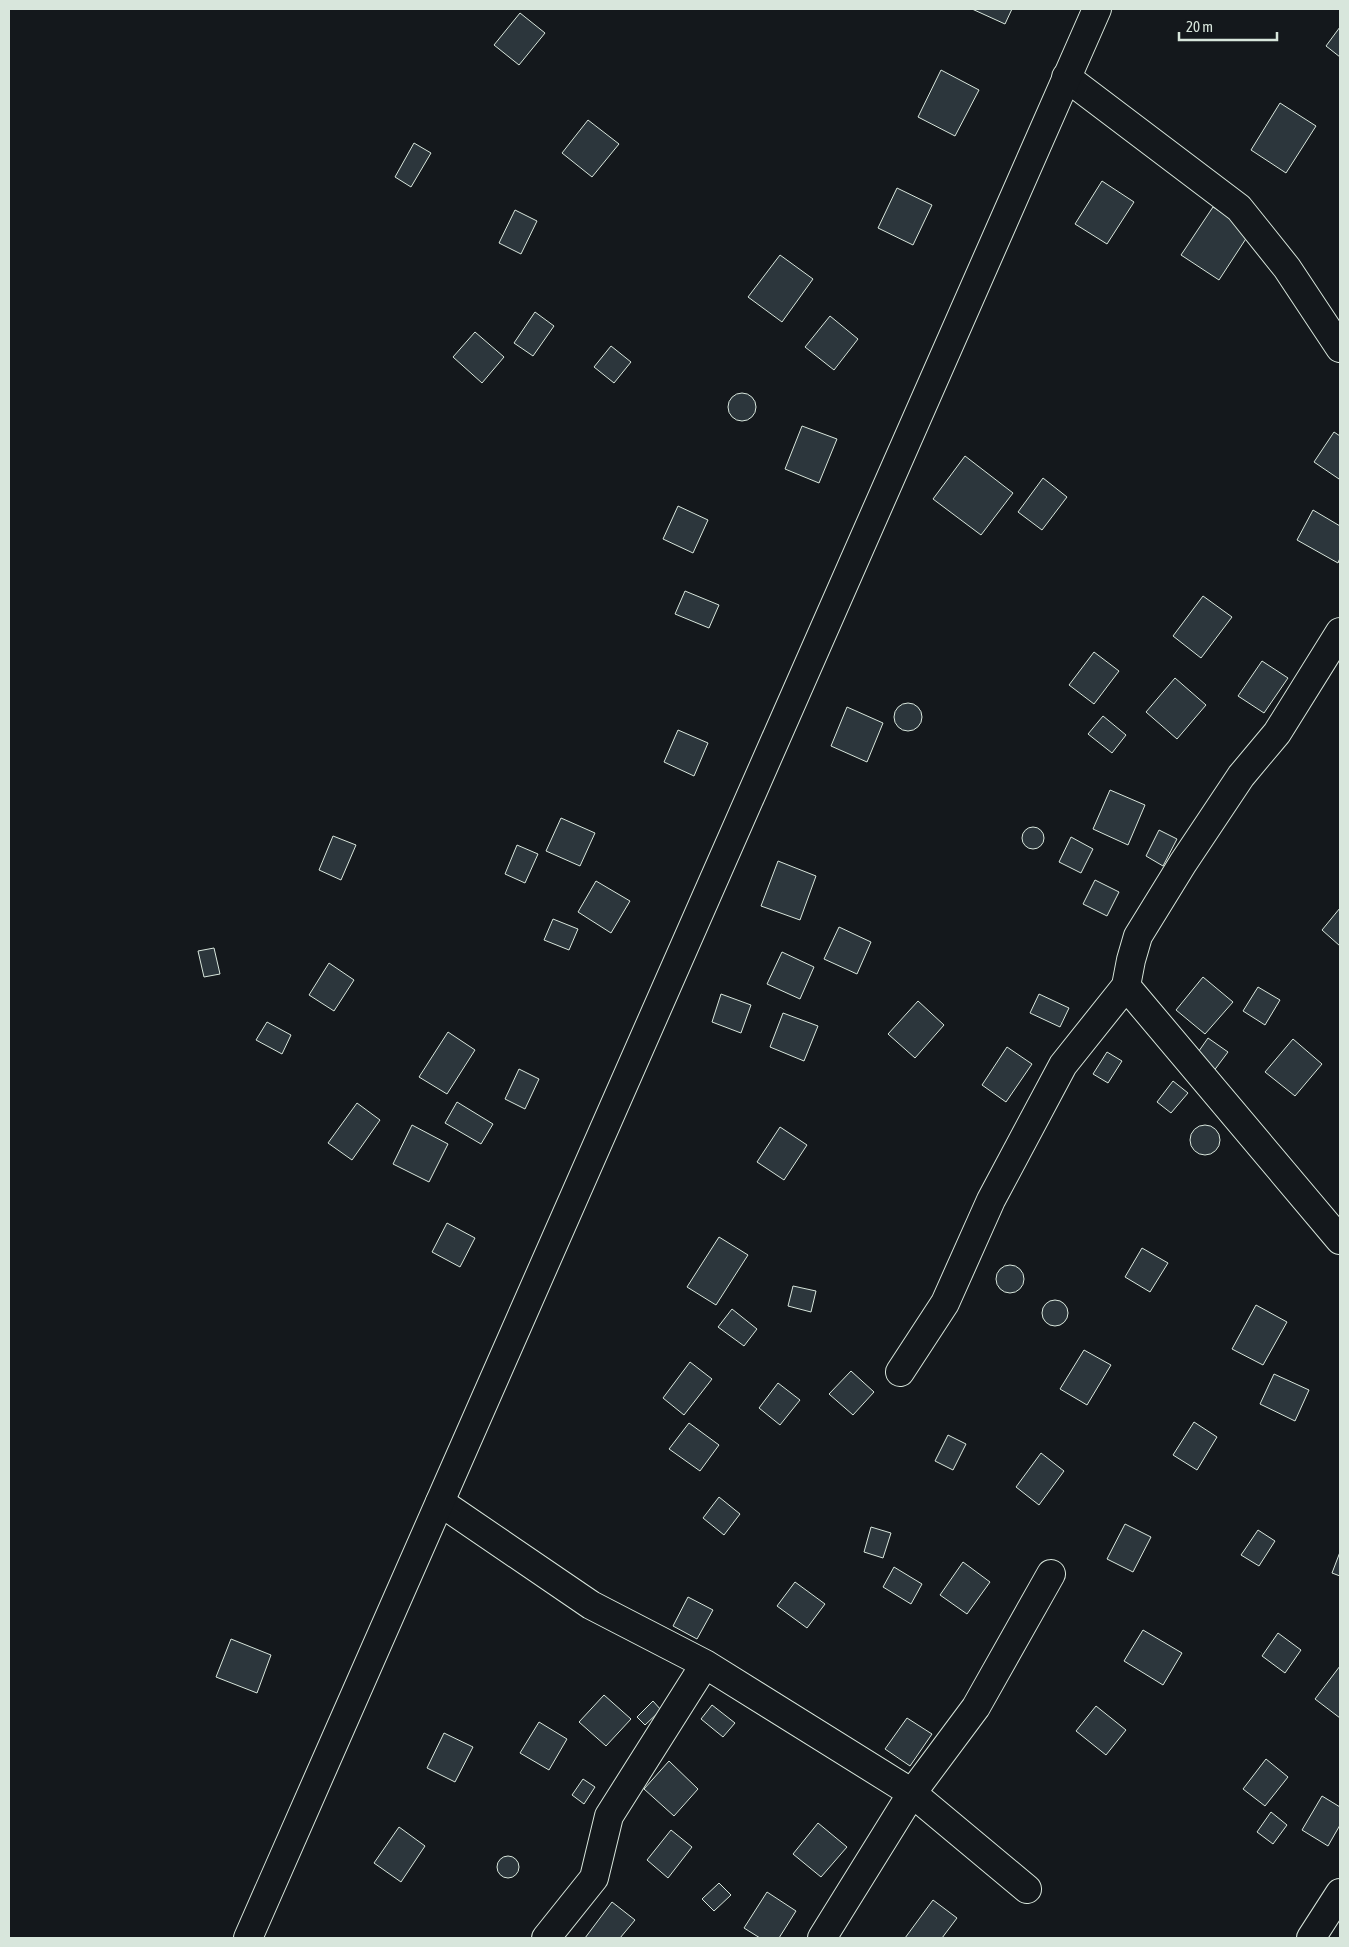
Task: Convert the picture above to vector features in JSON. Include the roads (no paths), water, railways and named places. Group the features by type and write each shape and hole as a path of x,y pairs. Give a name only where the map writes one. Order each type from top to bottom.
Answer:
{"street":[{"path":"248,1938 1097,9"},
{"path":"1066,77 1239,208 1287,268 1340,348"},
{"path":"900,1372 945,1304 991,1200 1063,1065 1126,986 1138,936 1183,863 1241,776 1277,732 1340,632"},
{"path":"1126,986 1340,1240"},
{"path":"440,1502 591,1605 705,1664 912,1793 1027,1888"},
{"path":"822,1938 912,1793 976,1707 1051,1574"},
{"path":"546,1938 594,1878 609,1816 705,1664"},
{"path":"1311,1938 1340,1893"}]}
